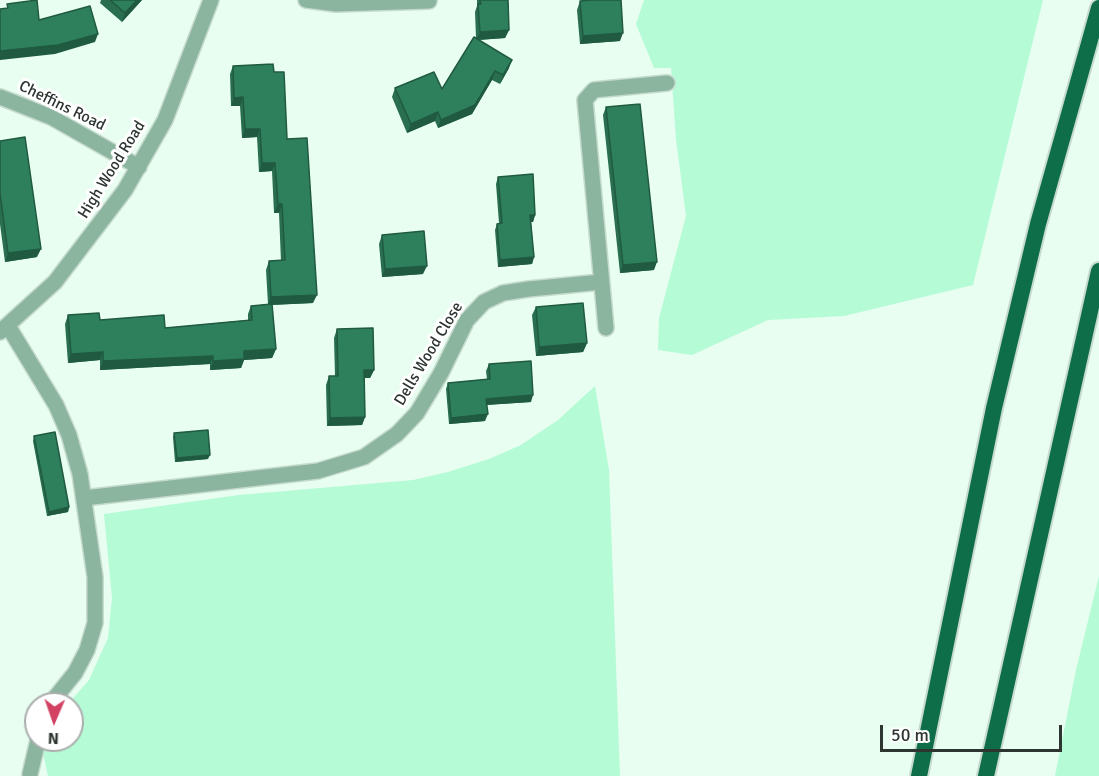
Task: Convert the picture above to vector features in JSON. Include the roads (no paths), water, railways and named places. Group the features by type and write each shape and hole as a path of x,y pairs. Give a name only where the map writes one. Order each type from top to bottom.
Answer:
{"highway":[{"path":"919,776 997,396 1038,224 1099,8"},
{"path":"986,776 1099,271"}],"street":[{"name":"High Wood Road","path":"4,329 55,282 105,219 139,167 165,120 211,0"},
{"path":"306,0 351,4 429,1"},
{"path":"606,328 585,100 594,90 667,83"},
{"name":"Cheffins Road","path":"0,97 51,117 139,167"},
{"name":"Dells Wood Close","path":"84,498 312,472 356,460 397,434 417,413 441,373 467,320 484,302 503,293 601,282"},
{"path":"4,329 29,358 64,421 75,455 84,498 95,577 95,623 82,661 59,692"},
{"path":"30,774 35,752"}]}
